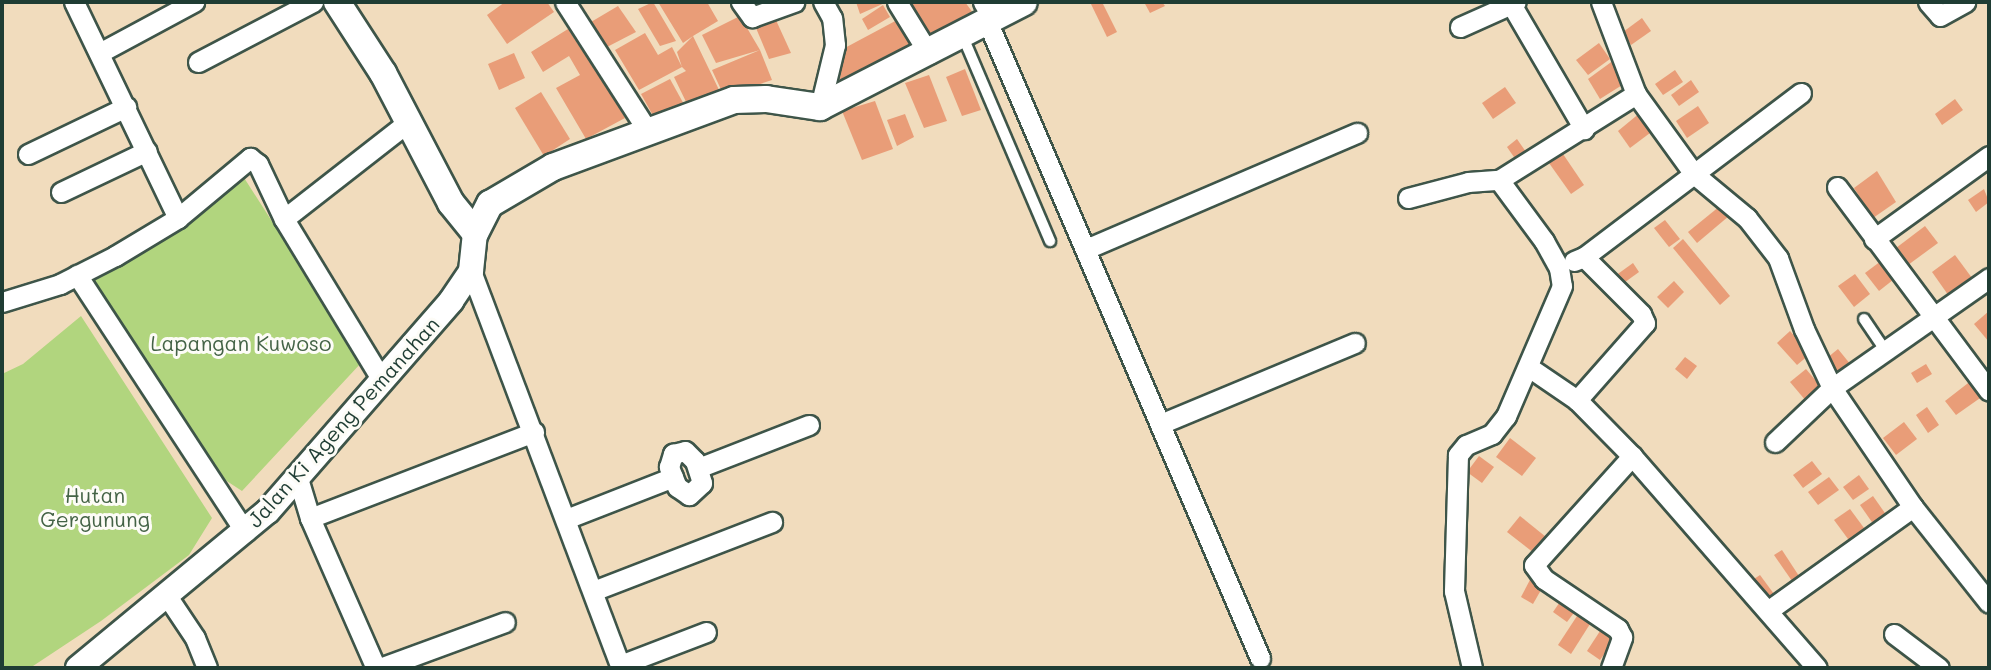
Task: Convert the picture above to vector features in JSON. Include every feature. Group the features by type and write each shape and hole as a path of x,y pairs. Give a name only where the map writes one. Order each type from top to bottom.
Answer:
{"main road":[{"path":"342,3 451,203 475,233 490,204 527,178 734,100 766,99 820,107 963,37 988,15 1024,2"}],"street":[{"path":"74,2 101,52 178,218"},
{"path":"101,52 194,2"},
{"path":"198,62 313,2"},
{"path":"565,2 649,133"},
{"path":"741,2 752,17 782,4"},
{"path":"820,107 835,45 823,2"},
{"path":"897,2 929,54"},
{"path":"1601,2 1636,94 1695,174 1747,218 1779,258 1804,329 1832,388 1913,507 1989,603"},
{"path":"1928,2 1944,16 1965,2"},
{"path":"1460,27 1513,3 1584,129"},
{"path":"988,15 1260,657"},
{"path":"1559,268 1584,257 1801,93"},
{"path":"1408,198 1476,180 1499,180 1636,94"},
{"path":"28,154 126,107"},
{"path":"284,219 408,122"},
{"path":"1086,249 1357,133"},
{"path":"61,192 147,151"},
{"path":"1874,239 1989,156"},
{"path":"2,302 77,275 178,218 250,158 258,164 284,219 382,380"},
{"path":"1472,668 1454,591 1458,568 1456,465 1466,445 1497,429 1530,368 1562,286 1559,268 1528,214 1499,180"},
{"path":"1837,187 1989,391"},
{"path":"475,233 471,271 534,432 620,667 706,632"},
{"path":"1577,400 1645,323 1641,314 1584,257"},
{"name":"Jalan Ki Ageng Pemanahan","path":"79,668 245,532 382,380 471,271"},
{"path":"77,275 245,532"},
{"path":"1775,442 1832,388 1989,278"},
{"path":"1160,424 1355,343"},
{"path":"1530,368 1577,400 1632,456 1817,668"},
{"path":"566,519 673,477 669,460 680,451 691,456 698,468 809,425"},
{"path":"310,518 534,432"},
{"path":"1611,668 1622,637 1618,629 1544,579 1534,565 1632,456"},
{"path":"297,475 310,518 378,668 505,622"},
{"path":"1769,610 1913,507"},
{"path":"593,591 772,522"},
{"path":"167,596 195,638 207,668"},
{"path":"1894,634 1939,668"}],"lane":[{"path":"963,37 1050,241"},
{"path":"1864,319 1885,350"}],"green space":[{"name":"Lapangan Kuwoso","path":"241,173 362,362 242,491 216,474 93,281 176,227"},
{"name":"Hutan Gergunung","path":"81,316 212,518 189,555 101,621 30,668 2,668 2,374 23,364"}],"building":[{"path":"505,2 547,2 554,12 507,44 487,15"},
{"path":"653,2 676,41 660,46 638,9"},
{"path":"658,2 707,2 718,21 683,43"},
{"path":"856,2 887,2 860,14"},
{"path":"908,2 965,2 979,21 935,47"},
{"path":"1090,2 1102,2 1117,32 1107,37"},
{"path":"1144,2 1162,2 1165,6 1150,13"},
{"path":"883,5 890,17 868,30 862,19"},
{"path":"618,6 636,32 607,47 591,22"},
{"path":"740,16 760,50 716,63 702,35"},
{"path":"775,18 791,53 769,59 756,28"},
{"path":"1642,18 1651,31 1631,45 1623,32"},
{"path":"899,19 912,43 840,82 841,50"},
{"path":"568,29 581,49 585,47 625,118 586,139 556,88 580,75 569,56 543,72 531,52"},
{"path":"645,33 658,55 672,47 682,67 639,90 615,50"},
{"path":"693,36 721,94 689,108 674,77 686,71 677,52"},
{"path":"1599,43 1610,59 1588,75 1576,60"},
{"path":"760,50 772,80 724,96 712,70"},
{"path":"514,53 525,78 499,90 488,64"},
{"path":"1614,60 1627,82 1600,99 1588,79"},
{"path":"965,69 981,110 962,116 946,77"},
{"path":"1675,70 1683,82 1663,95 1655,84"},
{"path":"929,75 947,121 924,128 905,83"},
{"path":"670,79 686,108 656,121 641,94"},
{"path":"1691,80 1699,92 1679,106 1671,95"},
{"path":"1505,87 1516,103 1493,119 1482,103"},
{"path":"541,92 570,139 544,156 515,108"},
{"path":"1955,99 1963,110 1942,125 1935,114"},
{"path":"875,101 893,149 862,160 842,111"},
{"path":"1698,106 1709,123 1687,138 1676,121"},
{"path":"1641,112 1654,130 1630,148 1618,131"},
{"path":"905,114 914,137 897,146 887,120"},
{"path":"1517,139 1526,152 1516,160 1507,147"},
{"path":"1563,154 1584,185 1571,194 1549,163"},
{"path":"1877,171 1896,202 1873,218 1854,188"},
{"path":"1984,189 1989,202 1976,212 1968,200"},
{"path":"1720,206 1729,216 1697,243 1688,232"},
{"path":"1665,220 1680,239 1669,247 1654,228"},
{"path":"1925,226 1938,243 1908,265 1896,248"},
{"path":"1683,239 1730,296 1720,305 1673,248"},
{"path":"1955,255 1975,282 1951,299 1932,272"},
{"path":"1885,258 1898,276 1879,291 1865,273"},
{"path":"1633,263 1639,272 1621,285 1615,276"},
{"path":"1855,274 1870,294 1854,307 1838,286"},
{"path":"1674,281 1684,292 1668,308 1657,297"},
{"path":"1989,311 1989,342 1974,324"},
{"path":"1790,331 1810,354 1797,365 1777,343"},
{"path":"1838,349 1851,365 1835,378 1822,362"},
{"path":"1685,357 1697,366 1687,379 1675,369"},
{"path":"1926,364 1932,374 1917,383 1911,373"},
{"path":"1806,369 1822,388 1806,401 1790,382"},
{"path":"1972,380 1983,396 1956,415 1945,401"},
{"path":"1927,407 1939,425 1928,433 1916,415"},
{"path":"1904,422 1917,439 1896,455 1883,438"},
{"path":"1510,438 1536,458 1522,476 1496,457"},
{"path":"1479,456 1494,467 1482,483 1467,472"},
{"path":"1812,461 1822,474 1803,488 1793,475"},
{"path":"1859,475 1869,489 1853,500 1843,487"},
{"path":"1829,477 1839,490 1818,505 1808,492"},
{"path":"1873,496 1887,516 1874,525 1860,505"},
{"path":"1850,509 1867,532 1851,543 1834,520"},
{"path":"1520,516 1546,537 1534,553 1507,532"},
{"path":"1782,550 1799,576 1792,581 1774,555"},
{"path":"1760,575 1774,594 1765,600 1751,581"},
{"path":"1532,576 1545,583 1533,604 1521,597"},
{"path":"1564,596 1579,606 1567,622 1553,612"},
{"path":"1577,616 1590,624 1571,654 1558,645"},
{"path":"1602,628 1616,637 1600,660 1587,651"}]}
